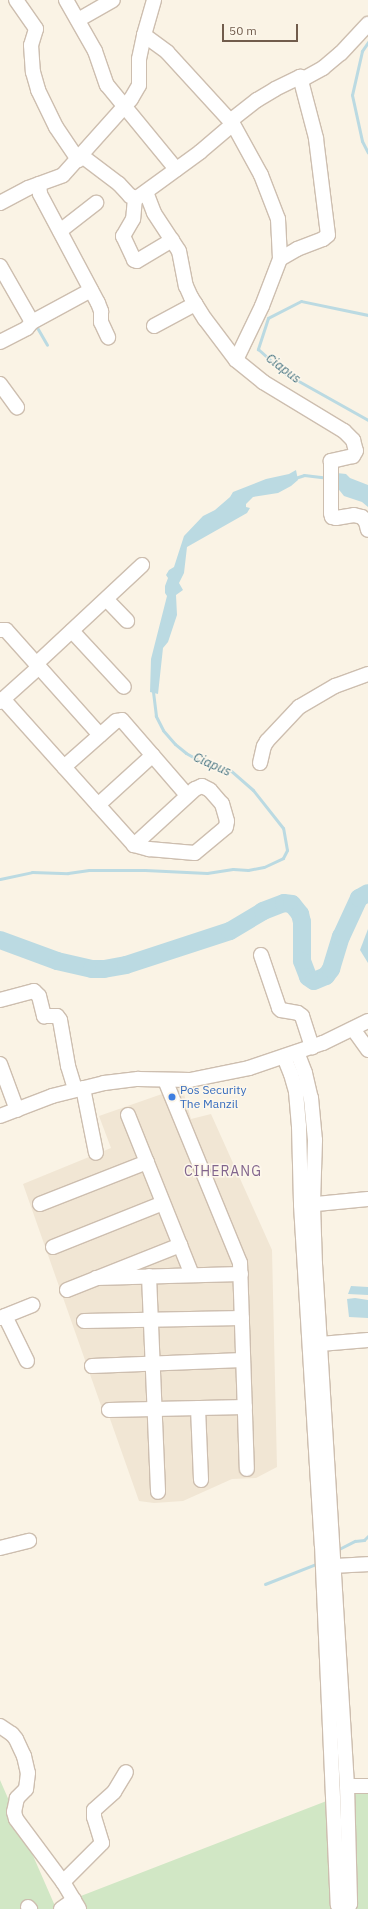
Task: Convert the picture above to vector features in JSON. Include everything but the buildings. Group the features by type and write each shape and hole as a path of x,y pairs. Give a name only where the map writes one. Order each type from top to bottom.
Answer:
{"street":[{"path":"16,0 36,29 31,45 33,72 38,90 58,132 80,158 118,184 130,196 141,195 209,145 232,122 266,94 300,78 305,78 332,61 368,24"},
{"path":"66,0 95,51 107,85 176,169"},
{"path":"78,20 113,0"},
{"path":"0,203 28,188 62,175 80,158 135,94 139,84 139,59 154,0"},
{"path":"144,35 167,52 232,122 261,175 280,226 280,259 262,306 236,360"},
{"path":"280,259 297,249 323,239 328,235 316,138 300,78"},
{"path":"39,184 40,194 99,307 101,322 108,337"},
{"path":"141,195 133,219 123,236 134,260 137,261 172,240"},
{"path":"141,195 172,240 181,257 186,286 195,304 236,360 263,382 344,431 352,440 355,454 350,457 332,460 330,488 332,517 342,518 354,515 362,516 366,522 368,530"},
{"path":"60,231 96,203"},
{"path":"0,266 32,322"},
{"path":"0,342 27,328 32,322 91,290"},
{"path":"154,326 195,304"},
{"path":"0,384 17,407"},
{"path":"134,845 188,795 202,786 210,790 222,804 227,821 226,827 195,853 149,849 134,845 2,700 72,631 142,566"},
{"path":"107,600 127,621"},
{"path":"2,628 100,735"},
{"path":"72,631 124,687"},
{"path":"260,763 264,746 299,707 335,686 368,674"},
{"path":"64,768 116,721 122,720 188,795"},
{"path":"98,805 153,755"},
{"path":"261,956 281,1010 298,1013 302,1016 312,1047"},
{"path":"0,1000 34,991 39,996 44,1016 57,1016 60,1020 68,1066 79,1089 96,1153"},
{"path":"0,1116 79,1089 114,1081 190,1080 249,1068 284,1058 333,1039 368,1021"},
{"path":"353,1029 368,1050"},
{"path":"297,1052 300,1080 299,1126 320,1344 347,1786 350,1904 347,1909"},
{"path":"284,1058 300,1080"},
{"path":"0,1064 17,1110"},
{"path":"165,1080 240,1263 246,1468"},
{"path":"128,1114 192,1275"},
{"path":"40,1204 147,1162"},
{"path":"307,1205 368,1199"},
{"path":"54,1247 163,1202"},
{"path":"307,1205 338,1905 342,1909"},
{"path":"67,1290 180,1245"},
{"path":"96,1278 241,1274"},
{"path":"149,1276 158,1492"},
{"path":"26,1361 2,1317 33,1305"},
{"path":"84,1321 242,1318"},
{"path":"320,1344 368,1340"},
{"path":"92,1366 243,1360"},
{"path":"109,1410 244,1407"},
{"path":"198,1408 201,1480"},
{"path":"0,1548 29,1541"},
{"path":"334,1566 368,1564"},
{"path":"0,1726 12,1734 16,1739 22,1751 28,1773 26,1789 17,1798 14,1812 16,1819 63,1882 76,1905 62,1909"},
{"path":"63,1882 102,1843 94,1818 94,1810 114,1792 126,1772"},
{"path":"347,1786 368,1786"}],"shaded area":[{"path":"182,1087 191,1119 211,1114 272,1250 277,1467 256,1478 232,1479 183,1501 154,1503 139,1501 109,1416 104,1414 23,1184 111,1148 99,1116"}],"green space":[{"path":"0,1780 55,1906 368,1785 368,1909 0,1909"}],"water":[{"path":"296,470 298,480 291,486 278,493 253,497 246,504 246,507 250,508 247,513 187,547 184,573 179,583 183,590 176,595 177,615 168,642 163,648 158,694 150,692 151,659 167,596 165,593 165,586 168,578 166,575 169,570 174,567 184,536 203,516 215,510 230,497 233,492 266,479 289,474"},
{"path":"327,472 346,474 350,478 368,485 368,507 362,502 344,496 336,486 324,483"},
{"path":"368,929 368,963 360,950"},
{"path":"351,1286 368,1287 368,1295 348,1294"},
{"path":"355,1298 368,1300 368,1318 349,1317 347,1299"}],"waterway":[{"name":"Ciapus","path":"368,42 362,51 352,95 362,141 368,153"},
{"name":"Ciapus","path":"368,315 301,301 268,318 258,349 286,374 368,420"},
{"path":"35,324 47,345"},
{"name":"Ciapus","path":"295,478 304,475 327,478"},
{"name":"Ciapus","path":"0,879 32,872 68,873 89,870 145,870 207,873 233,869 248,870 264,867 283,858 287,850 283,828 253,790 231,771 214,764 202,762 186,753 175,744 163,730 156,716 153,690"},
{"path":"0,940 57,961 92,969 104,969 126,965 230,931 263,911 284,903 292,904 300,914 302,922 302,961 308,977 314,981 326,976 331,969 341,937 359,898 368,893"},
{"path":"337,1550 355,1541 364,1540 368,1536"},
{"path":"265,1584 316,1564"}],"place":[{"name":"Pos Security The Manzil","path":"172,1097"}],"district":[{"name":"CIHERANG","path":"223,1171"}]}
